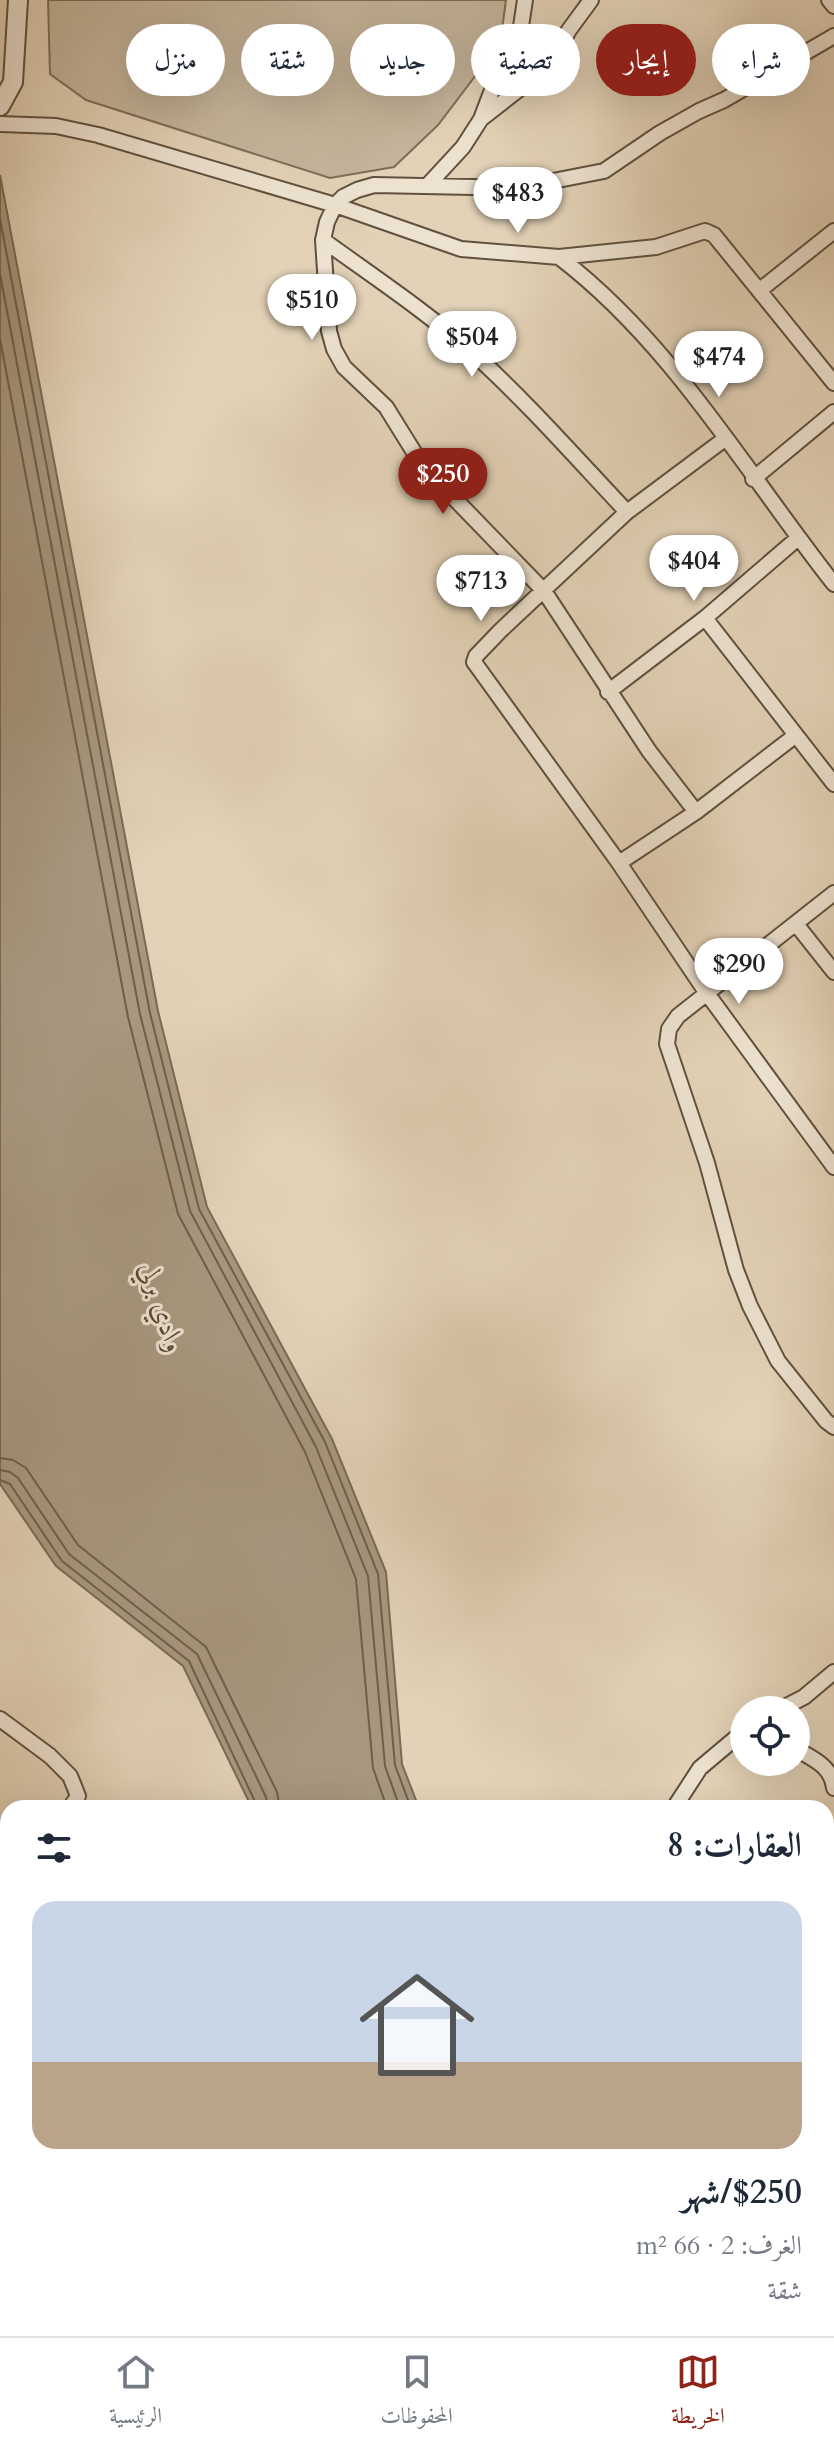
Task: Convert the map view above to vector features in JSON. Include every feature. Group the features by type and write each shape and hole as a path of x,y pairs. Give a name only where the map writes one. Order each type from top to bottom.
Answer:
{"street":[{"path":"0,106 13,82 18,0"},
{"path":"427,186 463,147 481,119 520,33 525,0"},
{"path":"481,119 552,60 591,0"},
{"path":"829,0 834,6"},
{"path":"696,812 608,692 544,591 441,487 422,465 386,407 344,367 329,331 323,240 335,205 357,190 374,185 517,188 604,171 660,133 834,36"},
{"path":"0,124 56,126 98,135 335,205 461,249 559,257 656,247 705,231 714,235 834,383"},
{"path":"760,290 834,231"},
{"path":"323,240 473,353 627,512"},
{"path":"559,257 612,303 652,347 726,438 753,479 833,581"},
{"path":"753,479 834,412"},
{"path":"726,438 627,512 501,630 474,662 619,863 706,992 834,1167"},
{"path":"608,692 705,618 798,538"},
{"path":"705,618 834,784"},
{"path":"619,863 696,812 796,735"},
{"path":"834,893 678,1016 669,1029 667,1044 707,1163 736,1270 750,1306 778,1361 817,1411 834,1427"},
{"path":"796,924 834,972"},
{"path":"805,1696 834,1672"},
{"path":"0,1719 50,1756 70,1776 78,1796 75,1800"},
{"path":"682,1800 700,1768 730,1743"},
{"path":"810,1758 828,1769 833,1776 834,1788"}],"shaded area":[{"path":"48,0 506,0 503,24 471,24 471,82 438,125 394,167 330,178 86,100 50,74"}],"water":[{"name":"وادي برلي","path":"0,175 158,1011 207,1207 332,1439 386,1572 402,1764 416,1800 248,1800 183,1666 56,1566 0,1484"}]}
